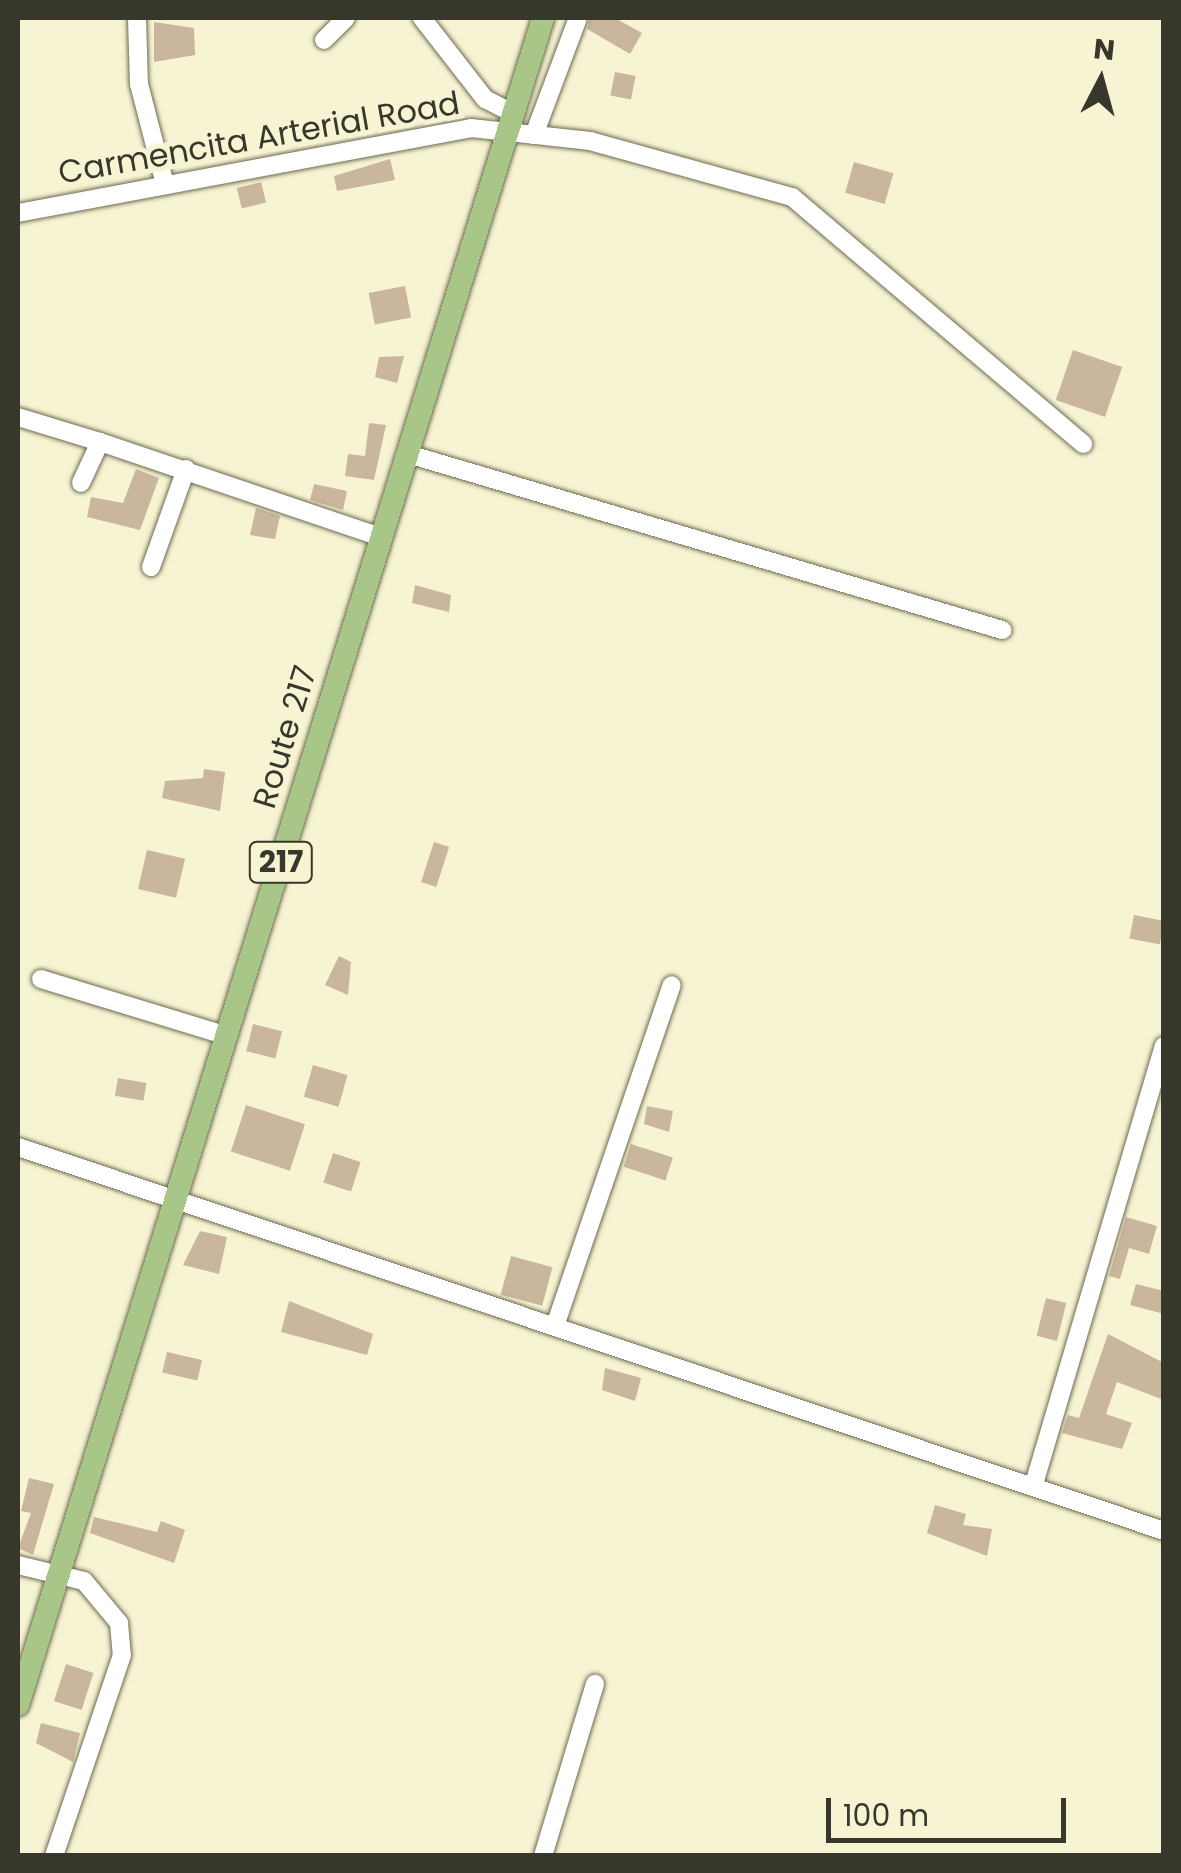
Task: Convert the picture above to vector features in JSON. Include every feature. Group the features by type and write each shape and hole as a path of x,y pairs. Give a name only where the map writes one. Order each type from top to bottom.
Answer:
{"main road":[{"name":"Route 217","path":"18,1706 381,537 520,127 542,18"}],"street":[{"path":"136,18 139,84 164,181"},
{"path":"324,40 346,18"},
{"path":"422,18 447,59 520,127 578,18"},
{"name":"Carmencita Arterial Road","path":"18,212 164,181 471,128 520,127 648,154 792,196 1083,444"},
{"path":"18,417 186,469 381,537"},
{"path":"81,483 100,442"},
{"path":"408,454 1002,630"},
{"path":"151,567 186,469"},
{"path":"41,979 226,1036"},
{"path":"556,1323 672,985"},
{"path":"1034,1484 1164,1046"},
{"path":"18,1147 556,1323 1164,1531"},
{"path":"18,1564 84,1580 119,1623 122,1655 54,1856"},
{"path":"544,1856 594,1684"}],"building":[{"path":"590,18 615,18 642,33 630,54 587,29"},
{"path":"154,22 194,28 195,55 154,62"},
{"path":"615,72 636,76 631,100 610,96"},
{"path":"390,159 395,180 337,191 334,176"},
{"path":"854,162 893,173 885,204 845,193"},
{"path":"261,182 266,202 242,208 237,188"},
{"path":"405,286 411,317 375,324 369,293"},
{"path":"1073,350 1122,367 1105,417 1056,400"},
{"path":"404,356 397,383 375,377 379,357"},
{"path":"369,423 386,425 374,480 345,476 348,454 365,456"},
{"path":"136,469 159,478 140,530 87,517 91,497 123,503"},
{"path":"314,484 347,491 343,510 310,500"},
{"path":"256,508 280,516 275,539 250,535"},
{"path":"415,585 451,595 449,612 412,603"},
{"path":"204,769 225,772 220,811 162,798 165,781 203,778"},
{"path":"434,842 449,847 436,887 421,882"},
{"path":"147,850 185,859 176,898 138,889"},
{"path":"1134,915 1164,921 1160,944 1129,939"},
{"path":"339,956 351,962 348,995 325,985"},
{"path":"253,1024 282,1031 275,1058 246,1051"},
{"path":"313,1065 348,1075 339,1107 304,1097"},
{"path":"118,1078 147,1083 143,1101 115,1096"},
{"path":"246,1105 305,1124 290,1171 231,1152"},
{"path":"647,1106 673,1111 669,1132 644,1124"},
{"path":"631,1144 673,1158 665,1180 624,1167"},
{"path":"333,1153 361,1162 351,1191 323,1182"},
{"path":"1126,1217 1157,1226 1149,1254 1129,1248 1120,1279 1109,1276"},
{"path":"200,1231 227,1237 219,1274 183,1265"},
{"path":"511,1256 553,1267 542,1306 501,1295"},
{"path":"1136,1284 1164,1291 1164,1314 1130,1305"},
{"path":"1046,1298 1066,1303 1057,1341 1037,1336"},
{"path":"289,1301 373,1334 367,1355 281,1332"},
{"path":"1108,1334 1164,1363 1164,1400 1117,1382 1106,1414 1132,1423 1122,1449 1062,1433 1068,1415 1079,1418"},
{"path":"167,1352 202,1360 197,1381 162,1372"},
{"path":"605,1368 641,1378 635,1401 602,1390"},
{"path":"29,1478 54,1484 33,1555 18,1548 31,1513 21,1511"},
{"path":"935,1505 966,1514 963,1525 992,1529 987,1556 927,1533"},
{"path":"94,1517 157,1532 161,1521 185,1530 174,1563 90,1533"},
{"path":"66,1664 94,1673 82,1710 54,1701"},
{"path":"41,1723 80,1733 73,1762 36,1743"}]}
